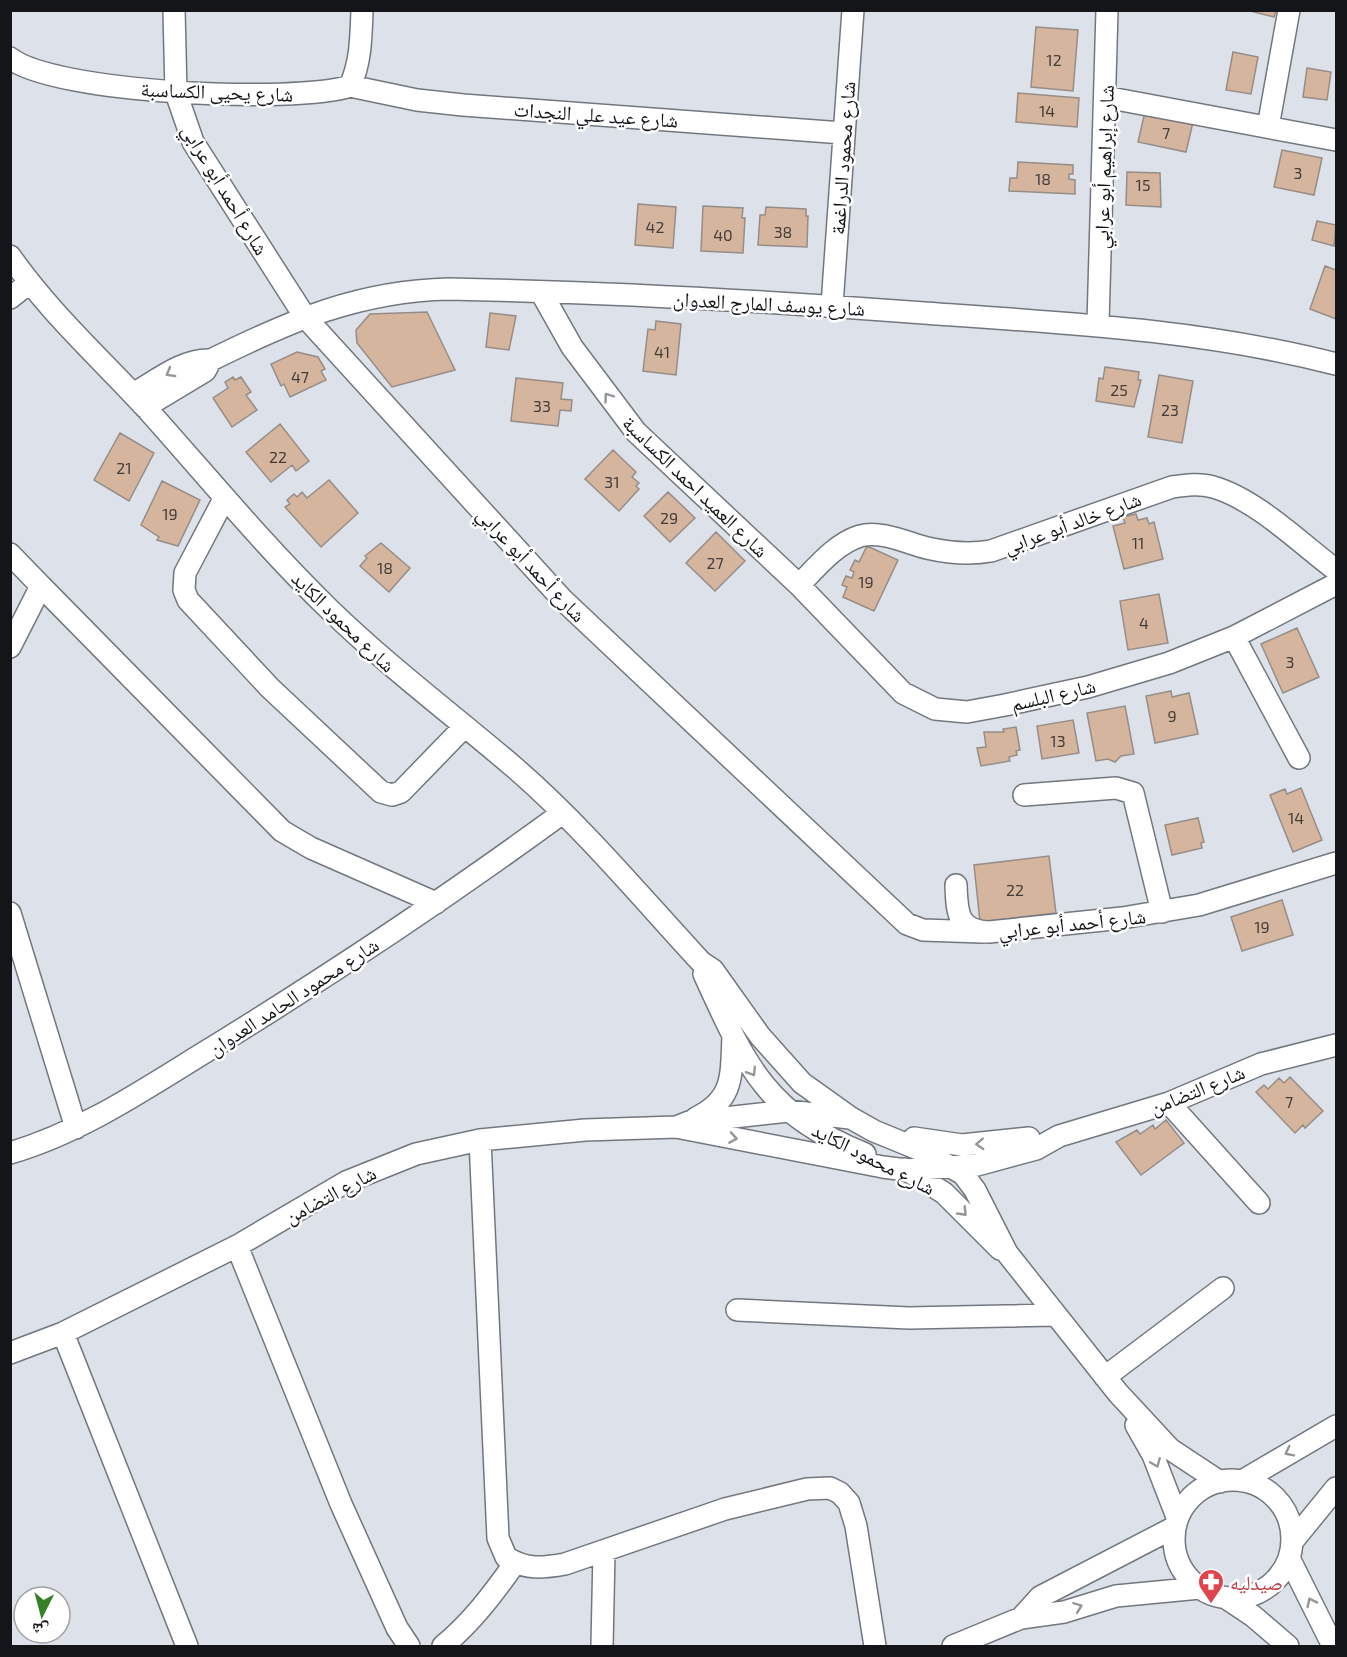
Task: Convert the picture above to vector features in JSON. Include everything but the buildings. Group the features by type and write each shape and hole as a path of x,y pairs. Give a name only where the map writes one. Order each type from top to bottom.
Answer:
{"street":[{"name":"شارع أحمد أبو عرابي","path":"174,10 176,93 193,142 305,316 563,600 907,924 923,930 982,932 1162,912 1238,895 1336,863"},
{"path":"350,87 358,65 362,10"},
{"name":"شارع محمود الدراغمة","path":"831,305 853,10"},
{"name":"شارع إبراهيم أبو عرابي","path":"1098,323 1107,10"},
{"path":"1268,127 1289,10"},
{"name":"شارع يحيى الكساسبة","path":"10,58 18,64 41,72 176,93 318,94 350,87"},
{"name":"شارع عيد علي النجدات","path":"350,87 417,100 463,105 843,133"},
{"path":"1105,97 1336,140"},
{"name":"شارع محمود الكايد","path":"10,256 29,282 139,401 224,499 331,611 407,680 515,769 616,868 701,962 713,970 786,1067 802,1083 851,1118 957,1168 975,1190 1007,1253 1112,1385 1170,1449 1220,1482"},
{"path":"10,298 29,282"},
{"name":"شارع يوسف المارج العدوان","path":"139,401 205,370 211,360 305,316 372,296 417,290 541,292 831,305 1098,323 1248,344 1336,363"},
{"name":"شارع العميد احمد الكساسبة","path":"541,292 572,347 636,432 799,585"},
{"name":"شارع خالد أبو عرابي","path":"799,585 833,552 862,536 878,535 936,549 974,554 991,551 1172,487 1193,484 1211,486 1245,501 1336,570"},
{"path":"224,499 185,573 184,590 188,600 270,688 381,792 387,794 401,792 464,727"},
{"path":"10,554 282,831 311,848 436,903"},
{"name":"شارع البلسم","path":"799,585 903,693 935,709 949,711 976,710 1088,687 1169,663 1234,637 1336,584"},
{"path":"10,647 41,586"},
{"path":"1234,637 1299,758"},
{"name":"شارع أحمد أبو عرابي","path":"1023,795 1116,788 1133,792 1162,912"},
{"name":"شارع محمود الحامد العدوان","path":"10,1153 76,1128 151,1087 436,903 561,814"},
{"name":"شارع أحمد أبو عرابي","path":"956,885 957,912 964,924 974,931 982,932"},
{"path":"10,913 76,1128"},
{"name":"شارع محمود الكايد","path":"701,962 704,975 753,1073 788,1111 837,1142 906,1170 944,1193 994,1246 1007,1253"},
{"path":"682,1125 711,1111 728,1090 733,1033"},
{"name":"شارع التضامن","path":"10,1353 63,1333 237,1246 345,1182 416,1154 480,1140 585,1130 682,1125 788,1111 851,1118 912,1137 962,1145 1059,1136 1169,1103 1261,1064 1336,1045"},
{"path":"1169,1103 1259,1203"},
{"name":"شارع التضامن","path":"682,1125 906,1170 957,1168 1036,1149 1059,1136"},
{"path":"480,1140 498,1538 506,1557 515,1563 541,1569 604,1552 725,1509 807,1489 830,1488 840,1493 849,1503 856,1526 874,1647"},
{"path":"237,1246 341,1504 397,1628 409,1647"},
{"path":"1112,1385 1223,1288"},
{"path":"737,1310 909,1318 1056,1315"},
{"path":"63,1333 187,1647"},
{"name":"شارع محمود الكايد","path":"1112,1385 1153,1455 1175,1523"},
{"path":"1242,1481 1336,1426"},
{"path":"1288,1647 1253,1616 1226,1598 1200,1588 1184,1572 1175,1552 1175,1523 1189,1499 1203,1488 1220,1482 1242,1481 1262,1488 1279,1502 1289,1521 1291,1550 1333,1647"},
{"path":"1226,1598 1245,1597 1264,1590 1279,1576 1291,1550 1336,1488"},
{"path":"1021,1618 1040,1598 1175,1523"},
{"path":"603,1647 604,1552"},
{"path":"443,1647 464,1629 488,1603 515,1563"},
{"path":"953,1647 1021,1618 1064,1612 1116,1596 1200,1588"}],"place":[{"name":"صيدليه","path":"1211,1605"}]}
